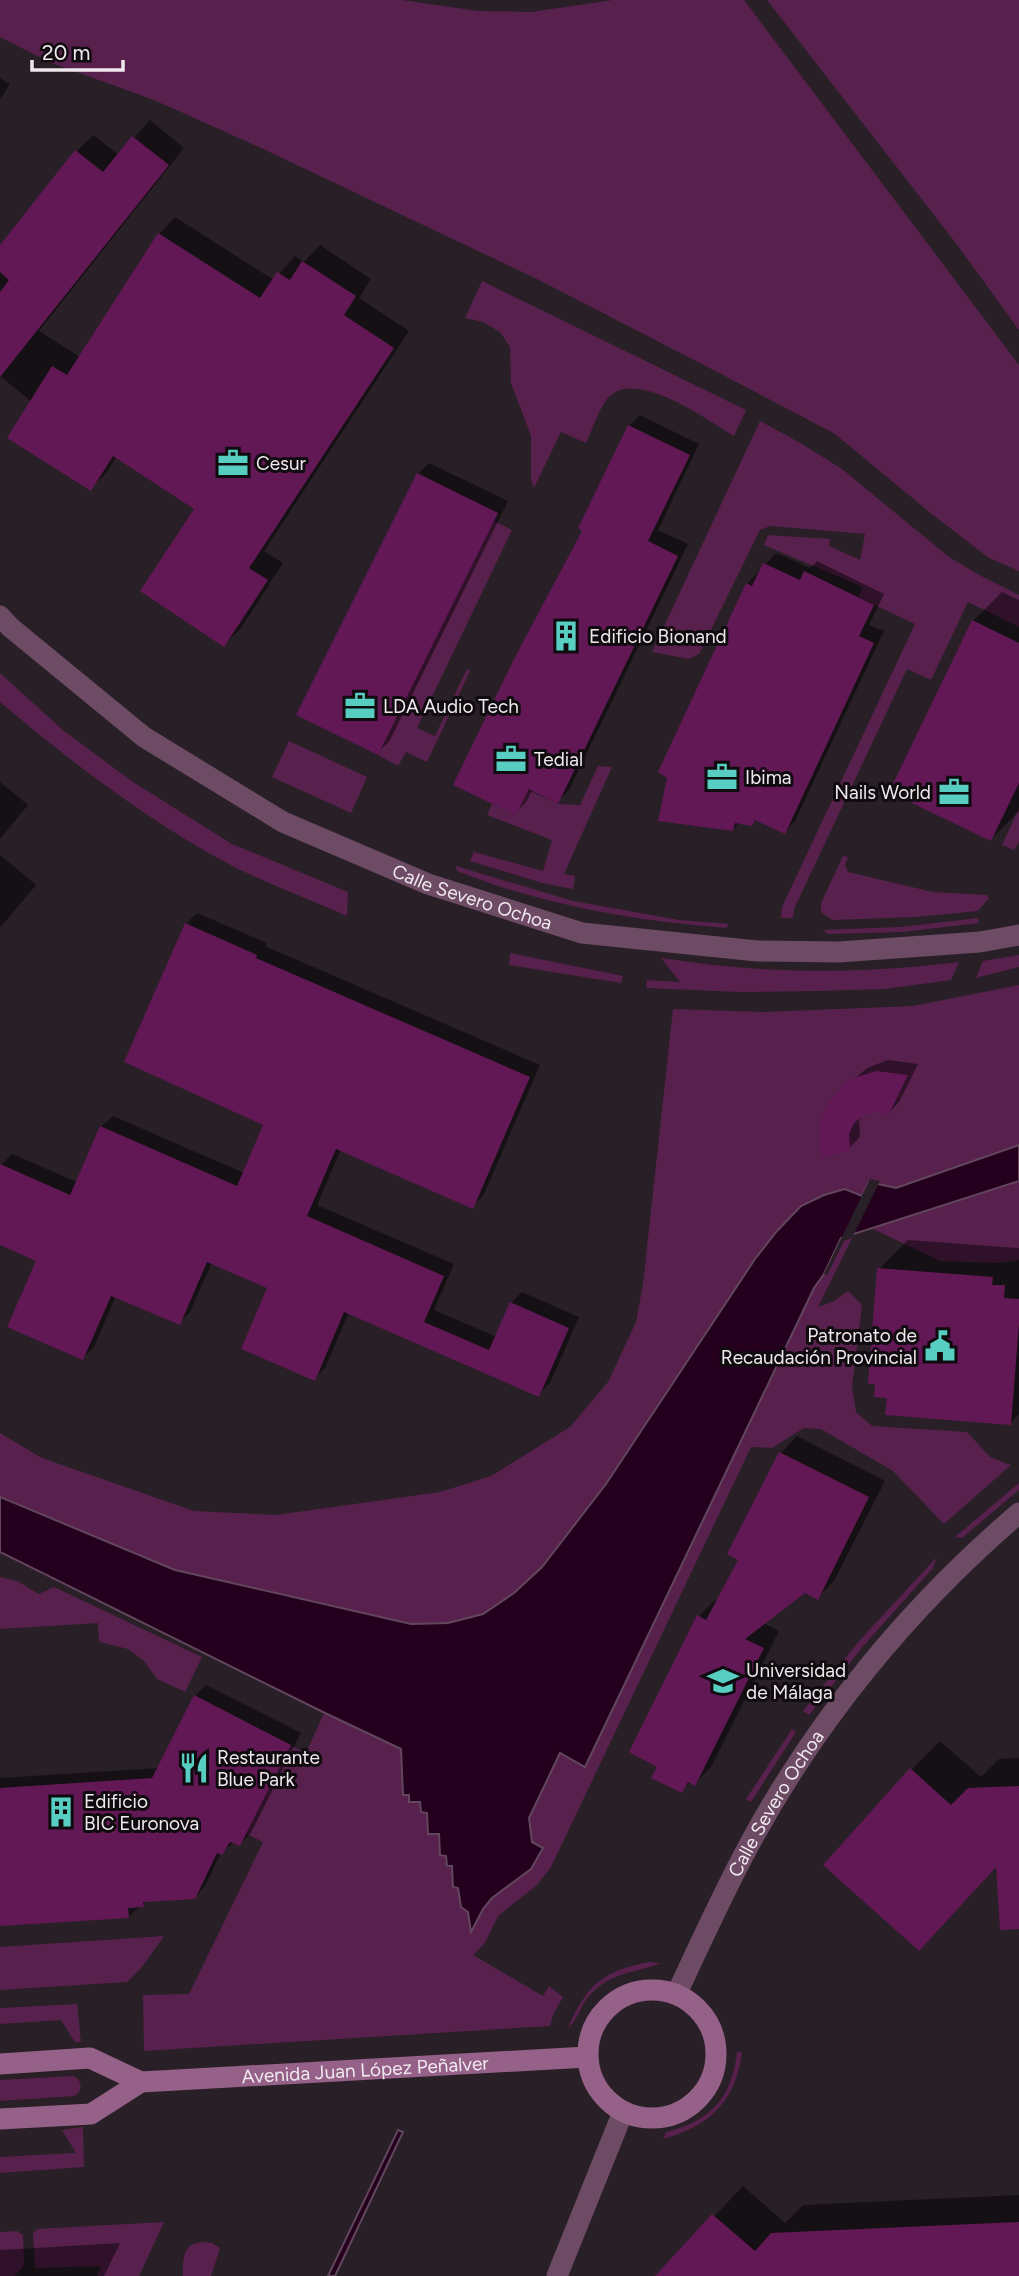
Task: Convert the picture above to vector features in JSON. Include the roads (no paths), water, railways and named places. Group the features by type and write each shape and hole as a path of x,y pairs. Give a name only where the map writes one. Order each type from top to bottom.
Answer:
{"main road":[{"path":"660,1990 677,1993 699,2010 711,2029 716,2050 713,2073 703,2093 687,2108 666,2117 644,2118 623,2112 608,2102 590,2074 587,2057 590,2034 600,2015 617,1999 638,1991 660,1990"},
{"name":"Avenida Juan López Peñalver","path":"0,2064 90,2059 141,2082 587,2057"},
{"name":"Avenida Juan López Peñalver","path":"0,2119 92,2114 141,2082"}],"street":[{"name":"Calle Severo Ochoa","path":"0,616 144,737 283,822 428,884 569,929 582,933 757,951 839,952 980,942 1019,935"},
{"name":"Calle Severo Ochoa","path":"677,1993 748,1846 817,1734 870,1664 921,1606 987,1540 1019,1513"},
{"path":"557,2276 623,2112"}],"place":[{"name":"Cesur","path":"233,463"},
{"name":"Edificio Bionand","path":"566,636"},
{"name":"LDA Audio Tech","path":"360,706"},
{"name":"Tedial","path":"511,759"},
{"name":"Ibima","path":"722,777"},
{"name":"Nails World","path":"954,792"},
{"name":"Patronato de Recaudación Provincial","path":"940,1346"},
{"name":"Universidad de Málaga","path":"723,1681"},
{"name":"Restaurante Blue Park","path":"194,1768"},
{"name":"Edificio BIC Euronova","path":"61,1812"}]}
